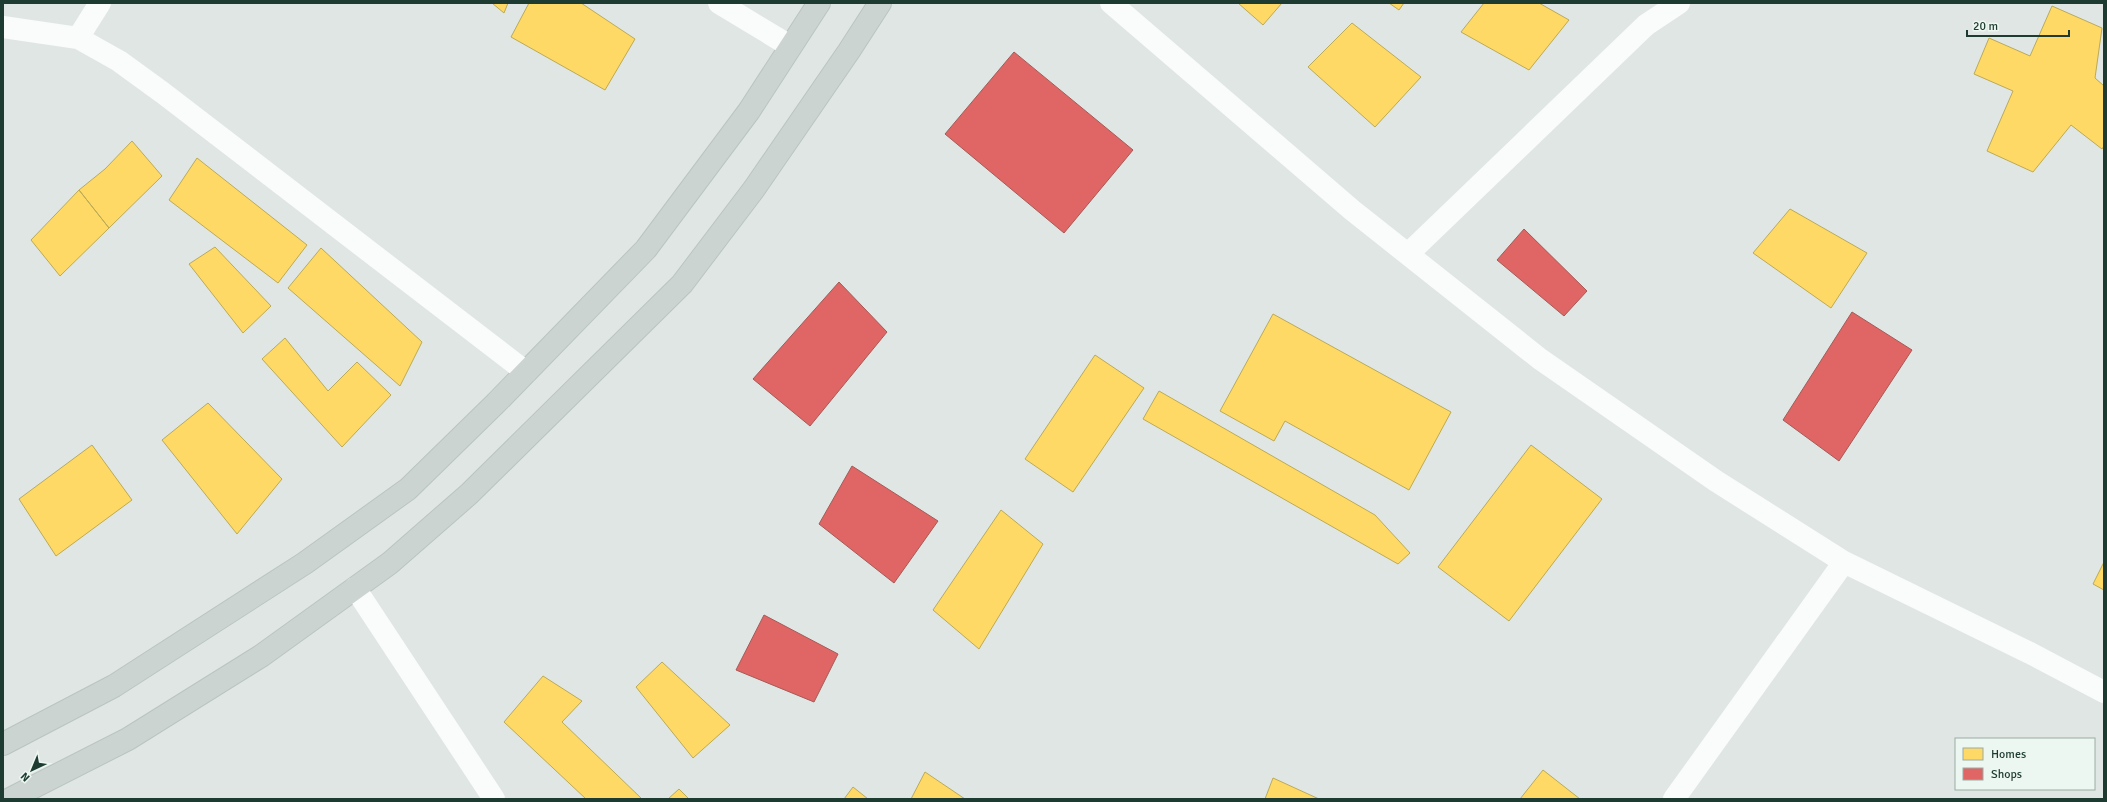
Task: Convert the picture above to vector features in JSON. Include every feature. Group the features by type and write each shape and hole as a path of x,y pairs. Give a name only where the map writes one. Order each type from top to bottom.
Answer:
{"main road":[{"path":"3,744 114,686 306,563 408,489 526,372 646,249 749,111 818,3"},
{"path":"10,799 128,739 261,656 390,563 469,494 682,284 754,189 880,3"}],"street":[{"path":"78,38 100,3"},
{"path":"719,3 790,46"},
{"path":"1111,3 1352,210 1540,359 1716,481 1844,562 2030,653 2104,692"},
{"path":"1408,254 1646,25 1679,3"},
{"path":"3,27 78,38 119,62 163,93 526,372"},
{"path":"1674,799 1844,562"},
{"path":"355,588 494,799"}],"building: Homes":[{"path":"492,3 508,3 504,13"},
{"path":"529,3 581,3 635,39 605,90 511,37"},
{"path":"1238,3 1282,3 1263,25"},
{"path":"1389,3 1404,3 1399,10"},
{"path":"1484,3 1539,3 1569,20 1529,70 1461,32"},
{"path":"2052,6 2102,28 2095,78 2104,86 2104,146 2102,149 2071,125 2033,172 1987,151 2013,91 1974,74 1989,38 2030,56"},
{"path":"1352,23 1421,77 1375,127 1308,67"},
{"path":"132,141 162,176 109,228 79,190 105,169"},
{"path":"197,158 307,245 278,283 169,200"},
{"path":"79,190 109,228 60,276 31,240"},
{"path":"1790,209 1867,253 1831,308 1753,253"},
{"path":"215,247 271,306 243,333 189,264"},
{"path":"321,248 422,342 400,386 288,288"},
{"path":"1273,314 1451,412 1409,490 1285,421 1274,441 1220,411"},
{"path":"285,338 328,391 357,362 391,395 342,447 262,359"},
{"path":"1095,355 1144,388 1073,492 1025,459"},
{"path":"1159,391 1375,515 1410,553 1398,564 1143,419"},
{"path":"208,403 282,479 237,534 162,440"},
{"path":"92,445 132,500 56,556 19,499"},
{"path":"1531,445 1602,499 1509,621 1438,567"},
{"path":"1001,510 1043,544 979,649 933,610"},
{"path":"2104,562 2104,590 2093,584"},
{"path":"662,662 730,725 693,758 636,687"},
{"path":"543,676 582,701 562,722 642,799 586,799 504,722"},
{"path":"1543,770 1580,799 1520,799"},
{"path":"925,772 965,799 911,799"},
{"path":"1273,778 1319,799 1265,799"},
{"path":"853,787 868,799 844,799"},
{"path":"679,789 689,799 668,799"}],"building: Shops":[{"path":"1014,52 1133,150 1064,233 945,134"},
{"path":"1524,229 1587,291 1564,316 1497,260"},
{"path":"839,282 887,332 810,426 753,379"},
{"path":"1852,312 1912,350 1839,461 1783,420"},
{"path":"852,466 938,521 894,583 819,524"},
{"path":"764,615 838,654 814,702 736,670"}]}
